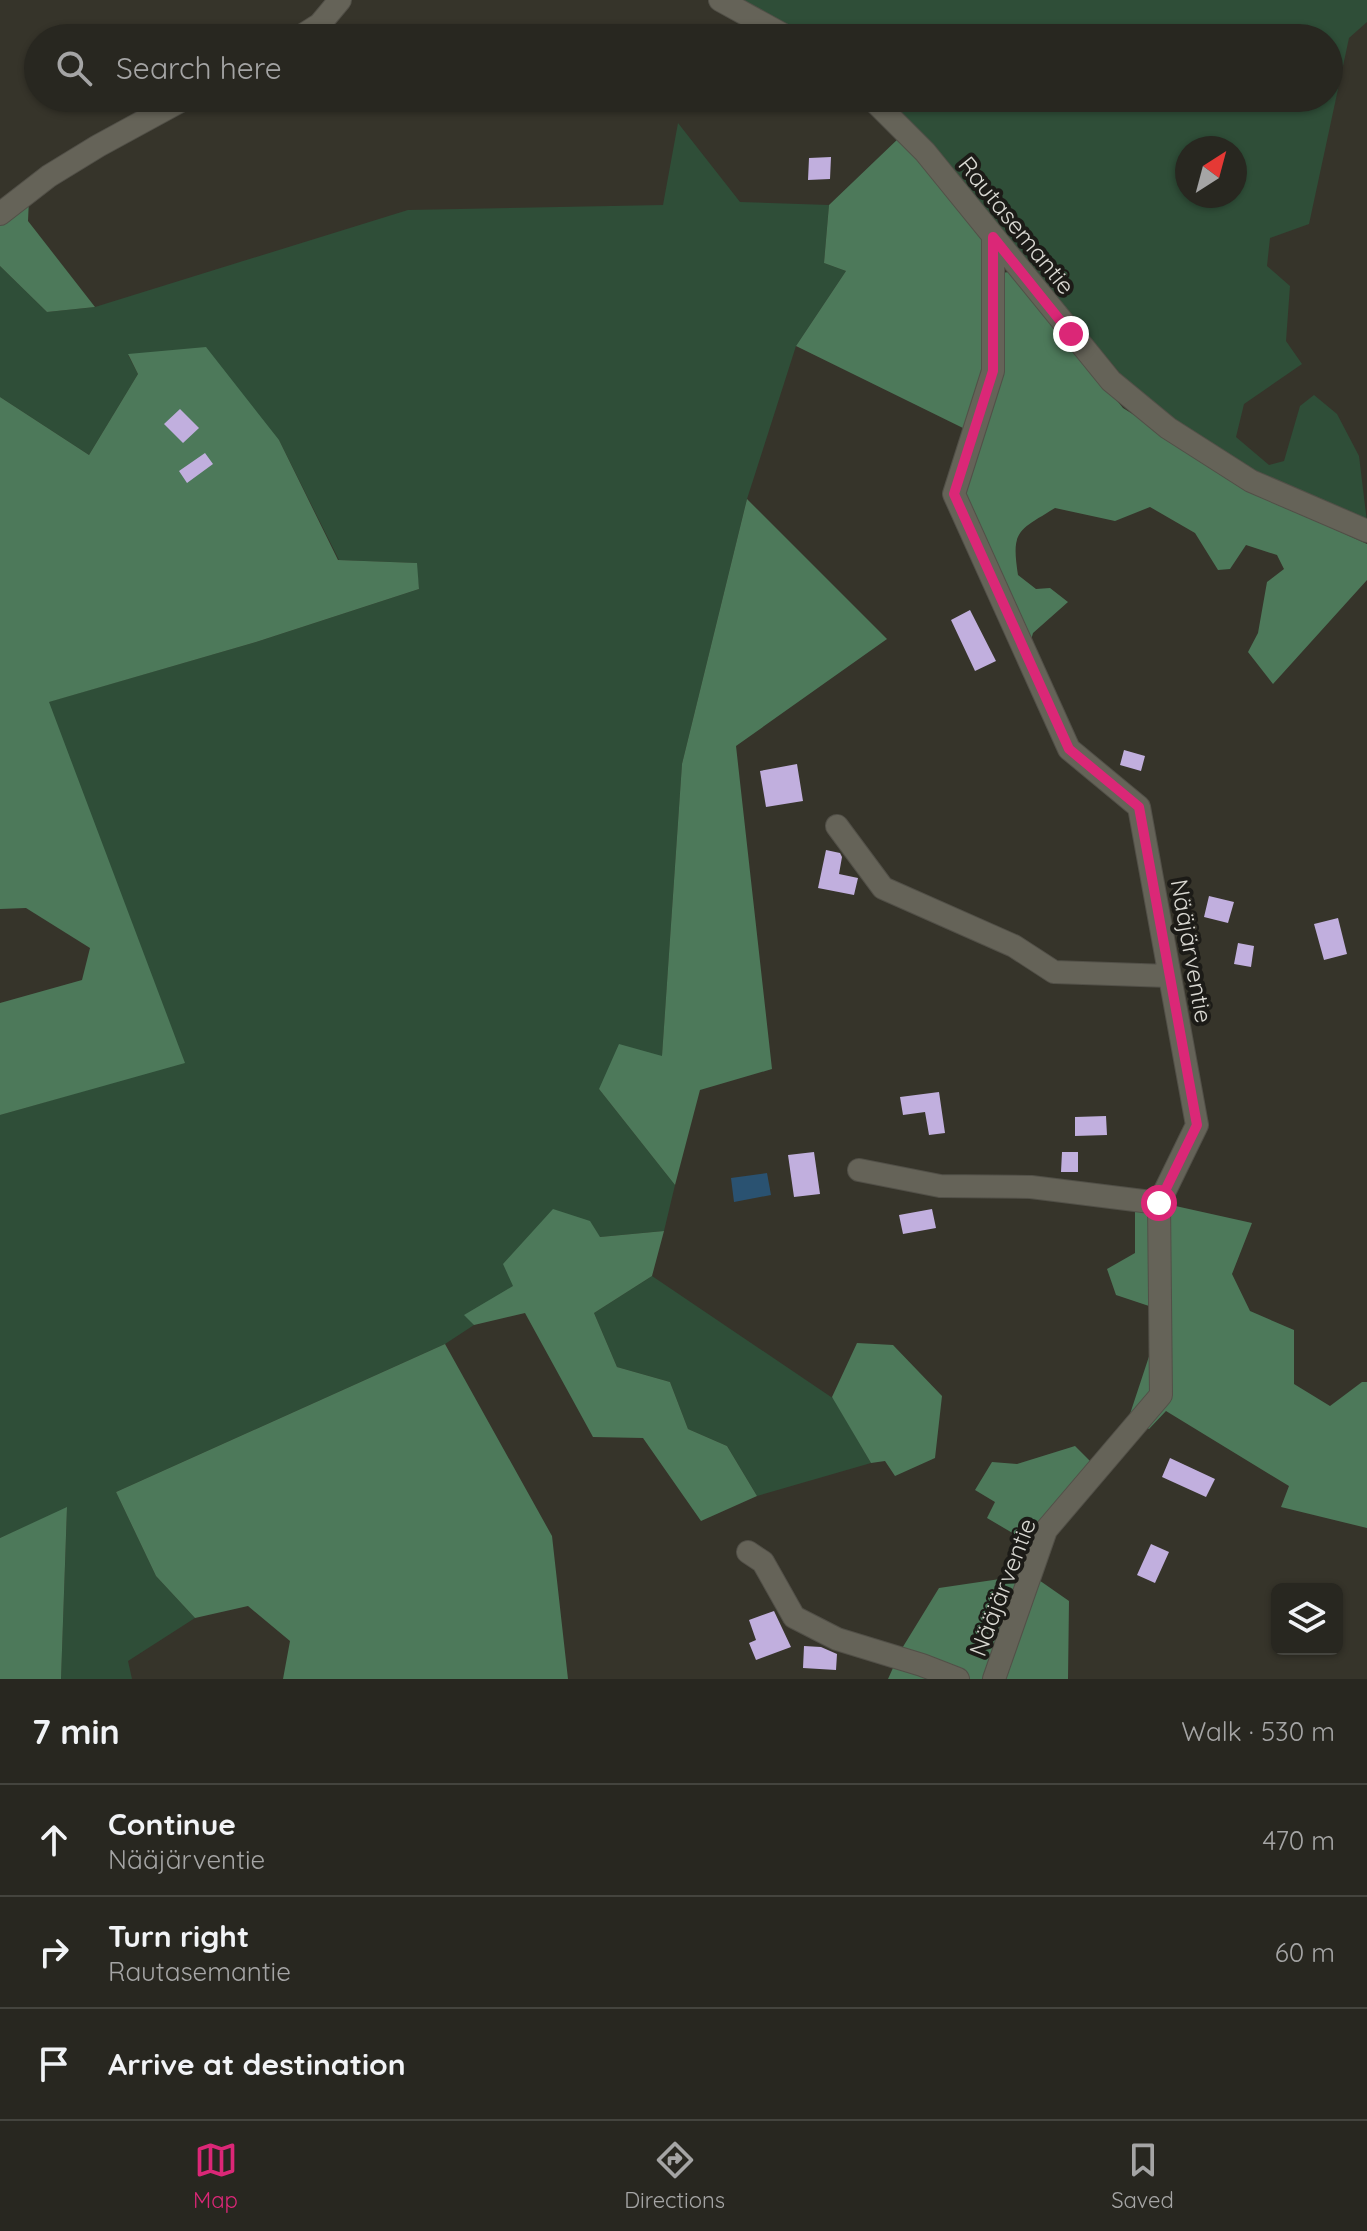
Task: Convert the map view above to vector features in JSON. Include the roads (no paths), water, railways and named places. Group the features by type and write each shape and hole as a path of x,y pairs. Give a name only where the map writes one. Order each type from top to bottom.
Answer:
{"street":[{"path":"320,24 340,0"},
{"path":"720,0 764,24"},
{"path":"0,214 49,176 160,112"},
{"name":"Rautasemantie","path":"885,112 925,152 1111,381 1168,428 1251,481 1367,531"},
{"name":"Nääjärventie","path":"993,237 993,371 954,494 1069,749 1139,807 1197,1125 1159,1203 1161,1395 1046,1530 994,1679"},
{"path":"837,826 883,888 1014,946 1054,972 1169,976"},
{"path":"859,1170 940,1186 1031,1187 1159,1203"},
{"path":"748,1552 763,1562 794,1617 837,1639 958,1679"}],"water":[{"path":"767,1173 771,1195 734,1202 731,1178"}]}
